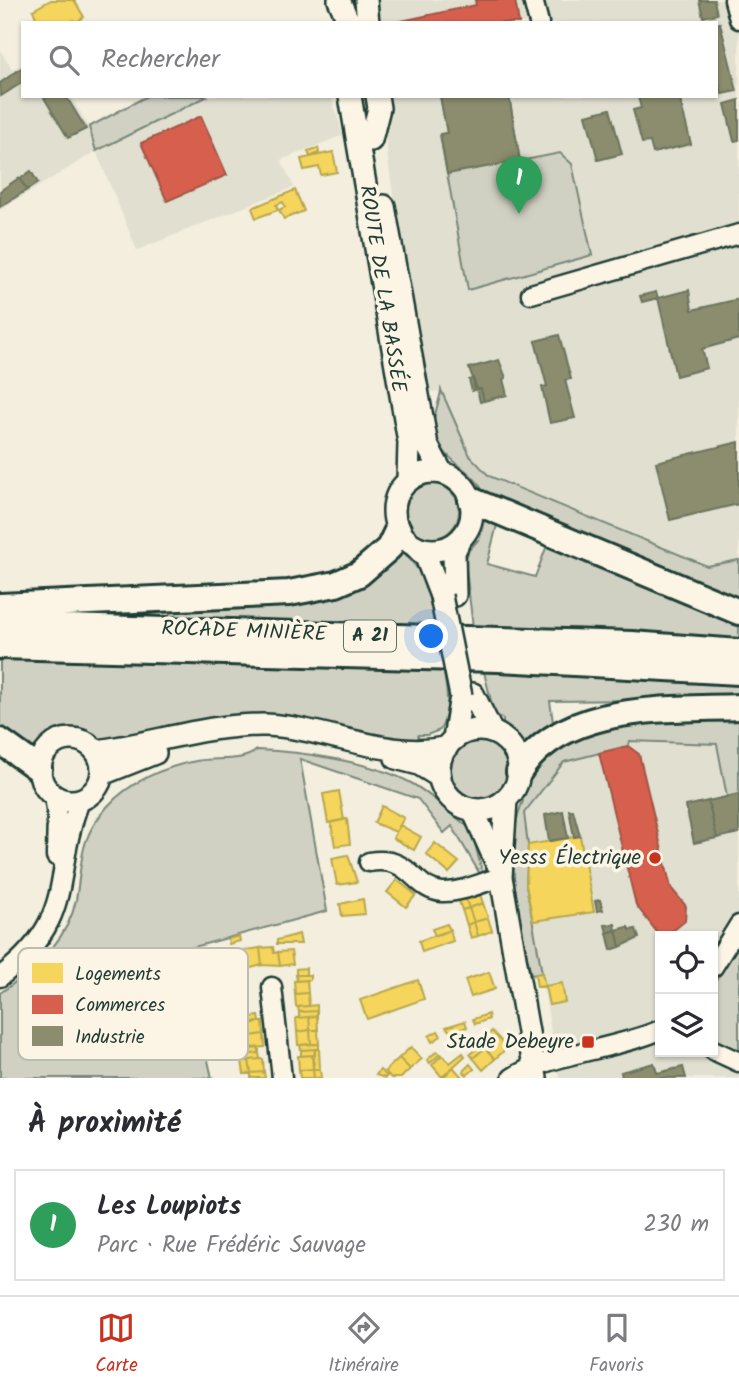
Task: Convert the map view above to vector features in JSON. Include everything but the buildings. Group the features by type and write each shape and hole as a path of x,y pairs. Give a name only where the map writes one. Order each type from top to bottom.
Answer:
{"highway":[{"path":"471,500 739,612"},
{"path":"0,606 289,593 337,584 359,574 388,548 407,537"},
{"name":"ROCADE MINIÈRE","path":"0,625 632,644 739,652"},
{"name":"ROCADE MINIÈRE","path":"0,646 499,659 739,672"},
{"path":"519,772 532,754 555,736 590,721 638,712 739,707"},
{"path":"0,741 39,769"}],"main road":[{"path":"326,0 333,21"},
{"path":"339,0 348,21"},
{"path":"366,0 368,21"},
{"name":"ROUTE DE LA BASSÉE","path":"350,98 409,442 408,481"},
{"name":"ROUTE DE LA BASSÉE","path":"363,98 427,445 442,473"},
{"path":"372,140 379,108 377,98"},
{"path":"448,596 454,552 471,521 471,500 463,485 442,473 424,473 408,481 395,503 407,537 426,557 448,596 467,695 492,732 511,745 517,755 519,772 514,791 496,807 473,810 452,799 440,777 440,766 451,743 467,695"},
{"path":"407,537 435,550 460,539"},
{"path":"96,751 144,745 197,730 244,725 294,727 411,750 433,751 466,733 492,732"},
{"path":"102,774 132,760 176,746 228,736 262,735 296,737 398,758 419,764 440,777"},
{"path":"75,738 96,751 102,774 95,790 80,800 70,801 54,796 45,788 39,769 46,751 60,740 75,738"},
{"path":"501,877 506,800"},
{"path":"473,810 501,877 535,1073"}],"street":[{"path":"533,0 538,21"},
{"path":"734,0 739,19"},
{"path":"531,294 739,234"},
{"path":"21,948 29,941 49,902 57,833 54,796"},
{"path":"33,948 58,903 69,833 80,800"},
{"path":"369,862 400,864 430,888 444,892 501,877"},
{"path":"718,959 739,925"},
{"path":"0,967 18,951"},
{"path":"0,976 18,961"},
{"path":"272,987 282,1078"},
{"path":"512,1078 535,1073 655,1032"},
{"path":"718,1052 739,1062"}],"shaded area":[{"path":"371,0 739,0 739,560 707,566 489,476 470,456 441,391 426,392 389,168 382,98 718,98 718,21 374,21"},
{"path":"0,50 12,70 21,65 21,98 71,98 89,127 97,150 204,98 332,98 343,135 281,160 294,187 137,250 96,151 0,210"},
{"path":"143,98 204,98 96,151 89,127"},
{"path":"440,98 509,98 520,161 560,153 572,164 592,255 468,290 440,134 447,133"},
{"path":"441,390 470,456 489,476 707,566 739,560 739,603 485,497 473,477 448,456 436,437 434,419"},
{"path":"432,484 451,492 459,511 451,530 432,538 413,530 405,511 413,492"},
{"path":"485,516 498,521 487,564 535,577 549,540 739,623 739,639 473,627 465,561 469,550 480,538"},
{"path":"400,548 424,576 435,625 47,615 325,600 329,594"},
{"path":"0,658 443,669 447,708 440,730 418,735 418,745 313,728 102,743 82,734 64,732 48,738 34,757 0,732"},
{"path":"484,672 739,684 739,699 550,701 554,729 524,750 513,732 503,726 503,719 494,713"},
{"path":"739,717 739,794 727,797 717,744 630,741 628,746 564,762 524,813 528,845 526,885 542,973 531,975 515,887 514,842 523,801 521,795 530,771 546,748 619,723"},
{"path":"475,739 487,739 506,752 511,769 509,781 498,794 487,799 475,799 456,786 451,775 451,763 464,744"},
{"path":"630,741 717,744 727,796 739,794 739,1078 559,1078 526,885 528,845 524,812 564,762 627,746"},
{"path":"257,750 336,759 377,769 411,783 467,826 473,836 482,871 480,874 452,826 444,833 418,799 300,759 327,911 190,948 52,948 72,915 86,840 98,819 116,798 136,783 172,767 251,754"},
{"path":"739,939 739,1050 718,1042 718,976"},
{"path":"18,980 18,1060 208,1060 212,1078 0,1078 0,993"}],"place":[{"name":"Les Loupiots","path":"519,214"},
{"name":"Yesss Électrique","path":"655,858"},
{"name":"Stade Debeyre","path":"588,1042"}]}
